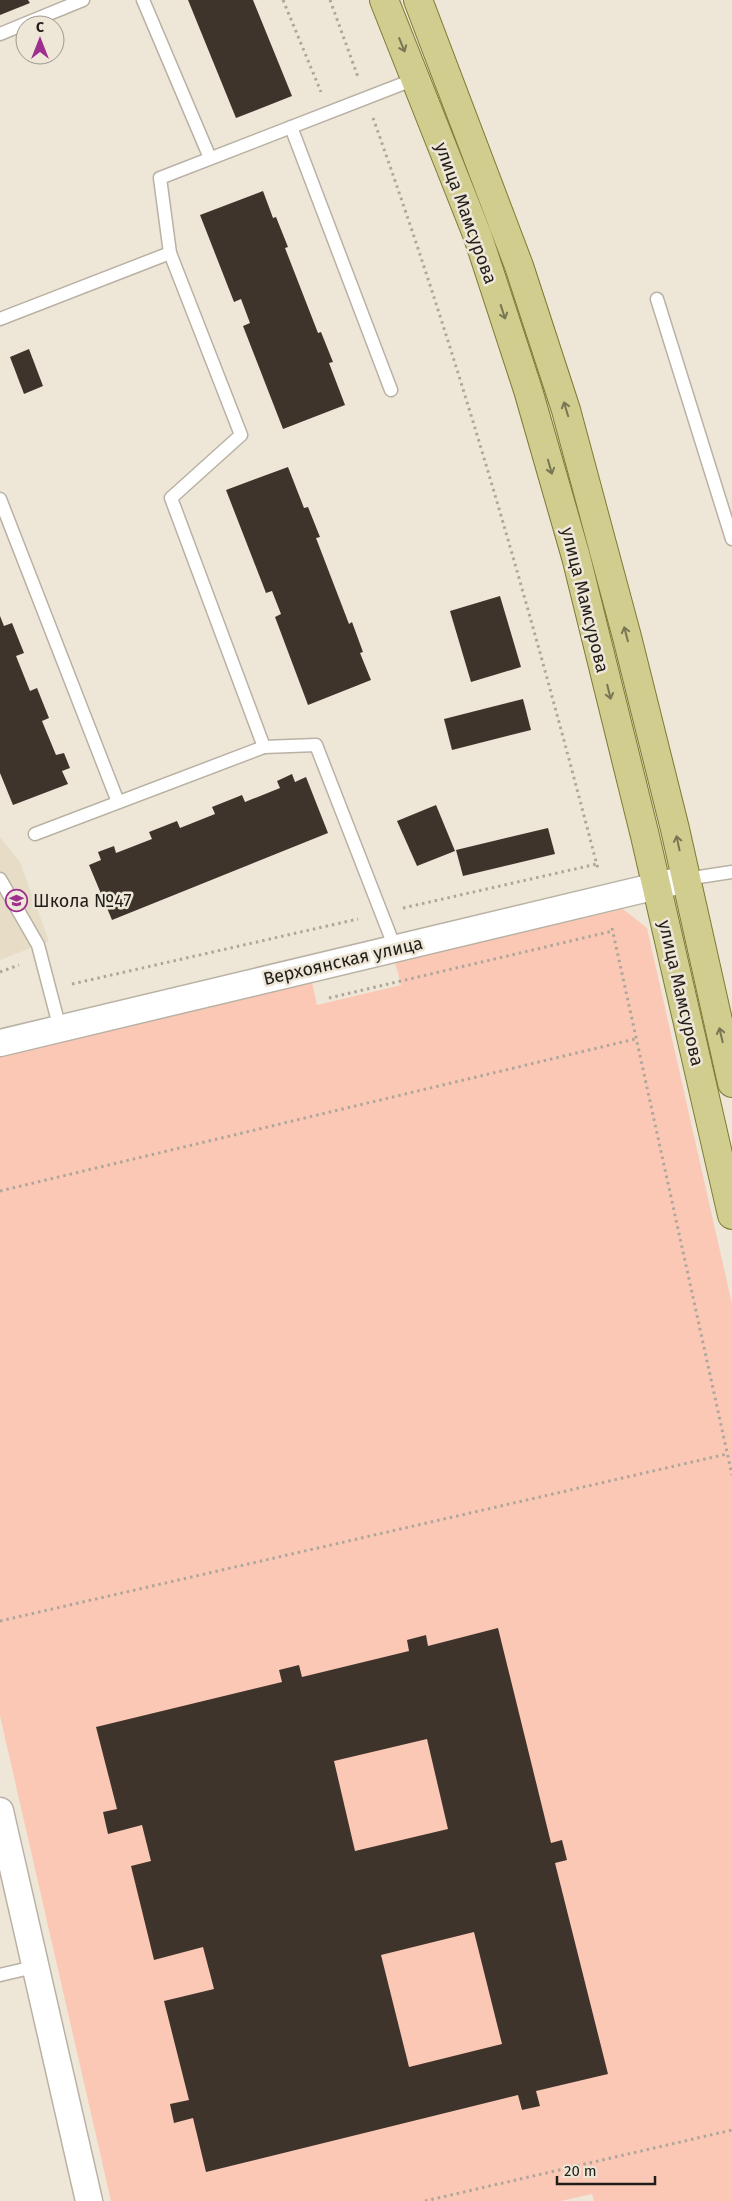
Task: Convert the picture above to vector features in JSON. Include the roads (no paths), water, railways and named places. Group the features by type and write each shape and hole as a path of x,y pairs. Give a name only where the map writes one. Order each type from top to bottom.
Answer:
{"main road":[{"name":"улица Мамсурова","path":"384,0 478,237 528,390 576,557 656,886 732,1216"},
{"name":"улица Мамсурова","path":"418,0 519,266 566,410 629,646 686,879 732,1083"}],"street":[{"name":"Верхоянская улица","path":"0,1043 686,879"},
{"path":"0,1811 34,1967 89,2201"}],"lane":[{"path":"0,34 83,0"},
{"path":"143,0 210,158"},
{"path":"264,747 171,498 241,435 170,253 160,178 415,79"},
{"path":"291,127 391,390"},
{"path":"0,319 170,253"},
{"path":"657,299 732,539"},
{"path":"0,499 118,802"},
{"path":"35,834 264,747 316,745 395,948"},
{"path":"686,879 732,872"},
{"path":"0,878 38,945 60,1029"},
{"path":"0,1975 34,1967"}],"place":[{"name":"Школа №47","path":"17,901"}]}
